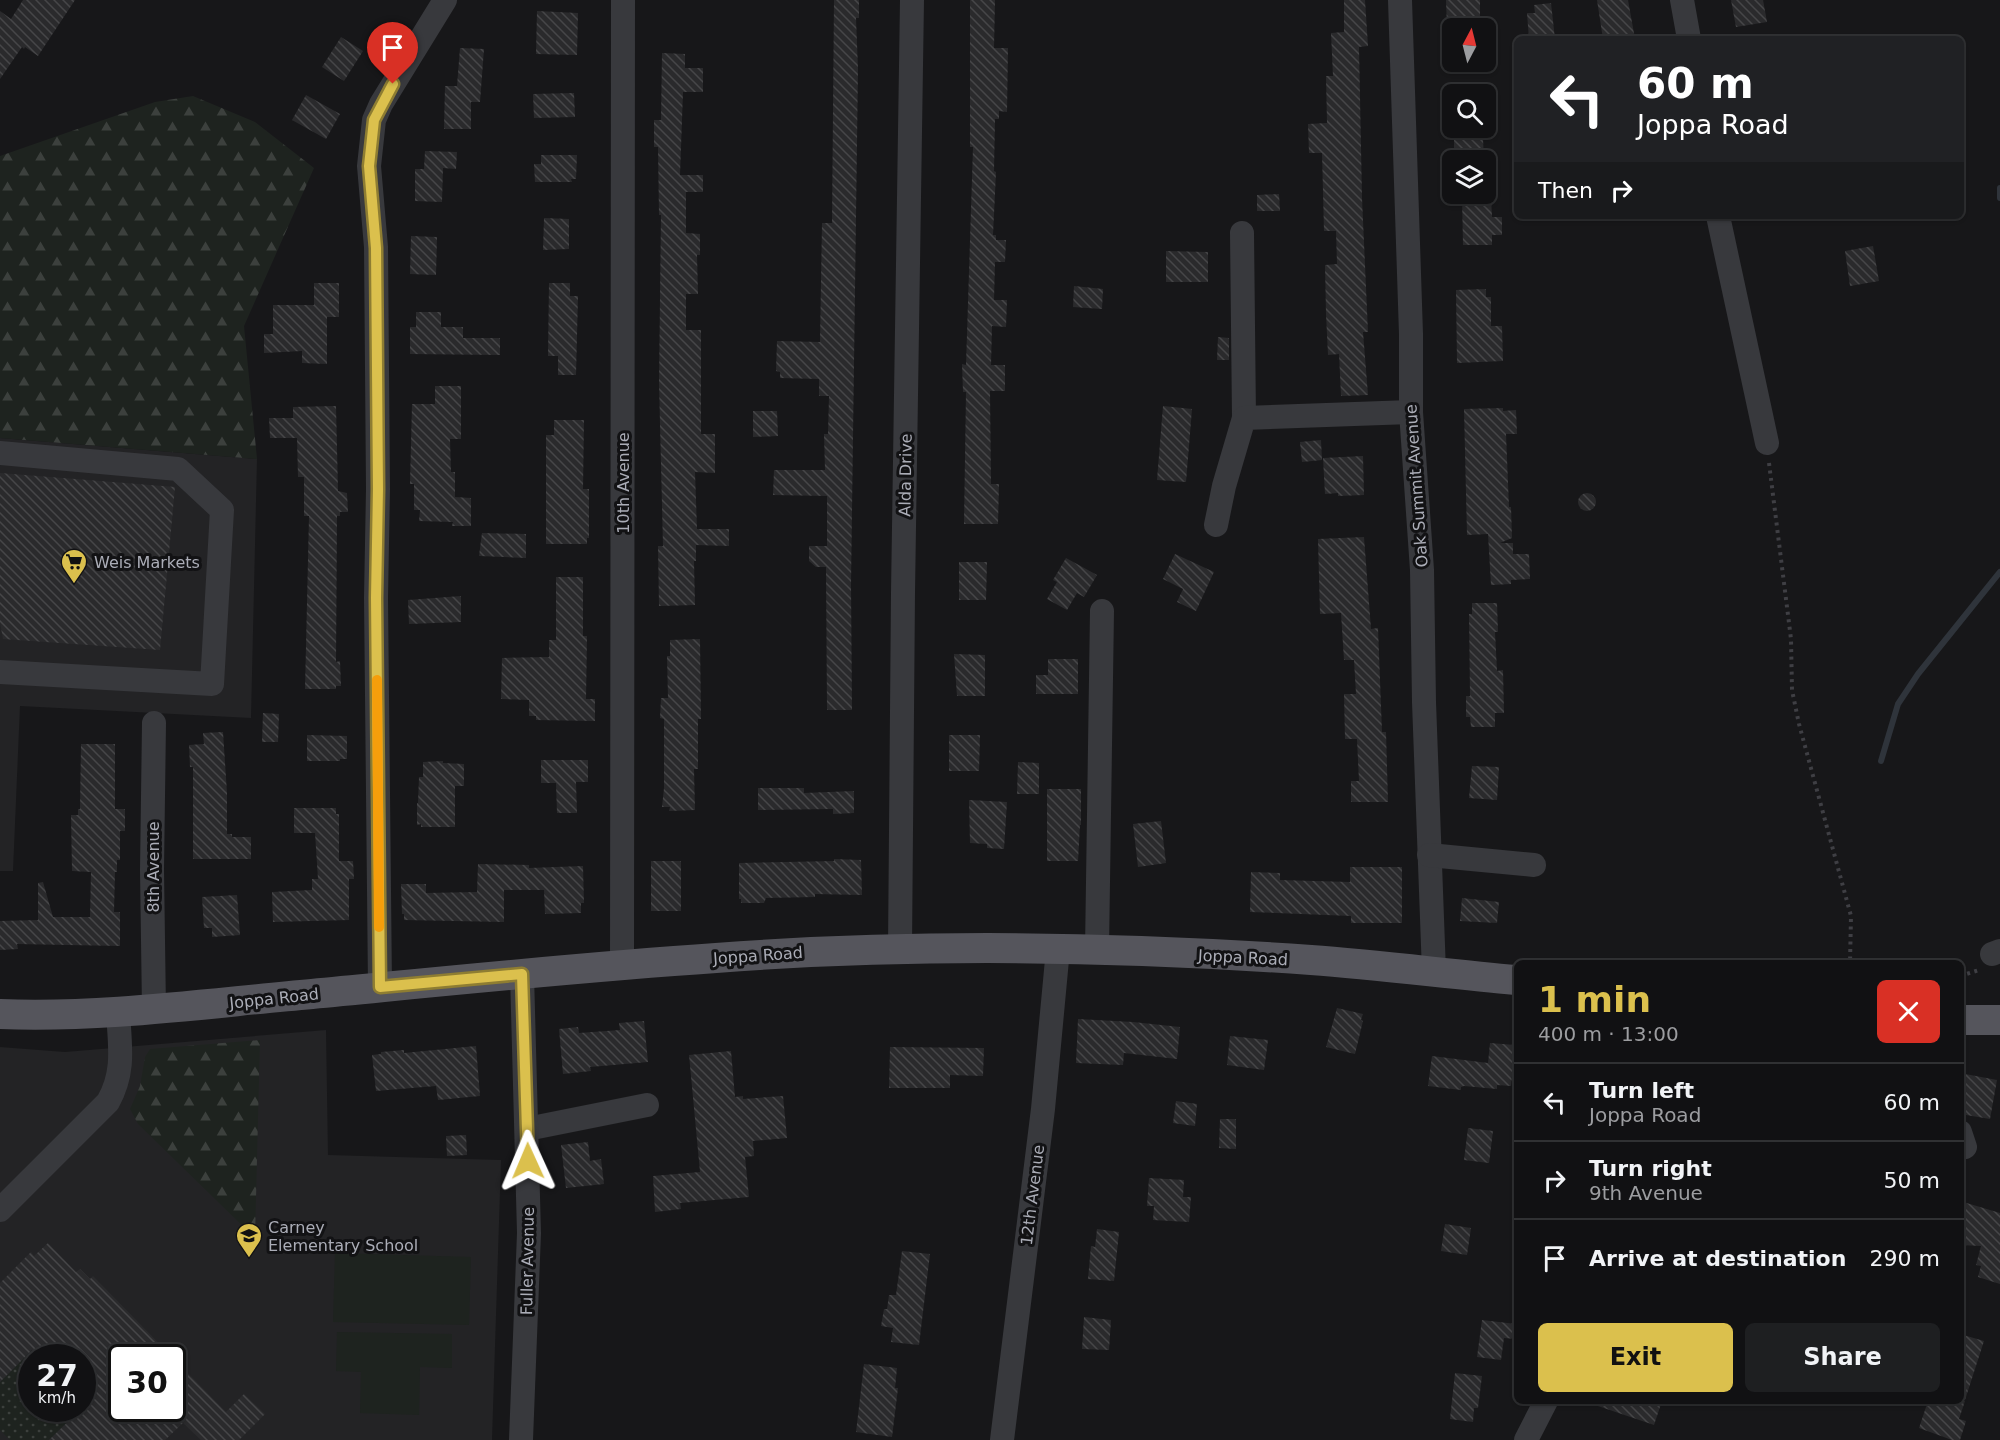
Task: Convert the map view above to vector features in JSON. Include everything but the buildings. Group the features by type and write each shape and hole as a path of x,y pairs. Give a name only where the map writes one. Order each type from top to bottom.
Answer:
{"main road":[{"name":"Joppa Road","path":"0,1014 34,1016 118,1013 522,974 799,952 900,949 1096,950 1312,960 1514,980"},
{"path":"1964,1020 2000,1020"}],"street":[{"path":"380,987 376,598 378,489 376,248 369,149 374,120 381,104 445,0"},
{"name":"10th Avenue","path":"622,966 623,0"},
{"name":"Alda Drive","path":"900,949 912,0"},
{"name":"Oak Summit Avenue","path":"1400,0 1411,334 1411,412 1422,570 1434,972"},
{"path":"1682,0 1688,36"},
{"path":"1720,227 1767,443"},
{"path":"1216,525 1224,486 1244,418 1242,233"},
{"path":"1244,418 1411,412"},
{"path":"0,453 178,469 222,510 212,684 0,672"},
{"path":"1096,950 1102,611"},
{"name":"8th Avenue","path":"154,723 152,870 154,1010"},
{"path":"1429,855 1534,866"},
{"name":"12th Avenue","path":"1002,1440 1042,1117 1058,949"},
{"name":"Fuller Avenue","path":"521,1440 529,1233 528,1129 522,974"},
{"path":"0,1210 108,1102 121,1067 118,1013"},
{"path":"528,1129 647,1105"},
{"path":"1526,1440 1544,1404"}],"path":[{"path":"1767,443 1791,639 1792,690 1801,733 1851,916 1850,960"}],"shaded area":[{"path":"0,438 257,459 251,718 20,706 13,871 0,871"},
{"name":"Carney Elementary School","path":"326,1030 328,1155 501,1160 492,1440 0,1440 0,1047 65,1052"}],"green space":[{"path":"193,96 255,122 314,168 244,326 257,459 0,438 0,156 155,102"},
{"path":"260,1040 255,1238 138,1124 130,1109 140,1086 145,1057 150,1049"},
{"path":"335,1253 471,1257 469,1325 333,1322"},
{"path":"337,1332 452,1334 452,1368 420,1367 419,1415 360,1413 361,1372 336,1371"},
{"path":"18,1364 18,1422 68,1422 49,1440 10,1440 0,1430 0,1382"}],"waterway":[{"path":"2000,188 2000,198"},
{"path":"1881,761 1898,704 1918,674 2000,572"}],"slow traffic":[{"path":"377,680 379,927"}],"place":[{"name":"Weis Markets","path":"74,585"},
{"name":"Carney Elementary School","path":"249,1259"}],"route":[{"path":"393,84 374,120 369,149 376,248 378,489 376,598 380,987 522,974 528,1161"}]}
